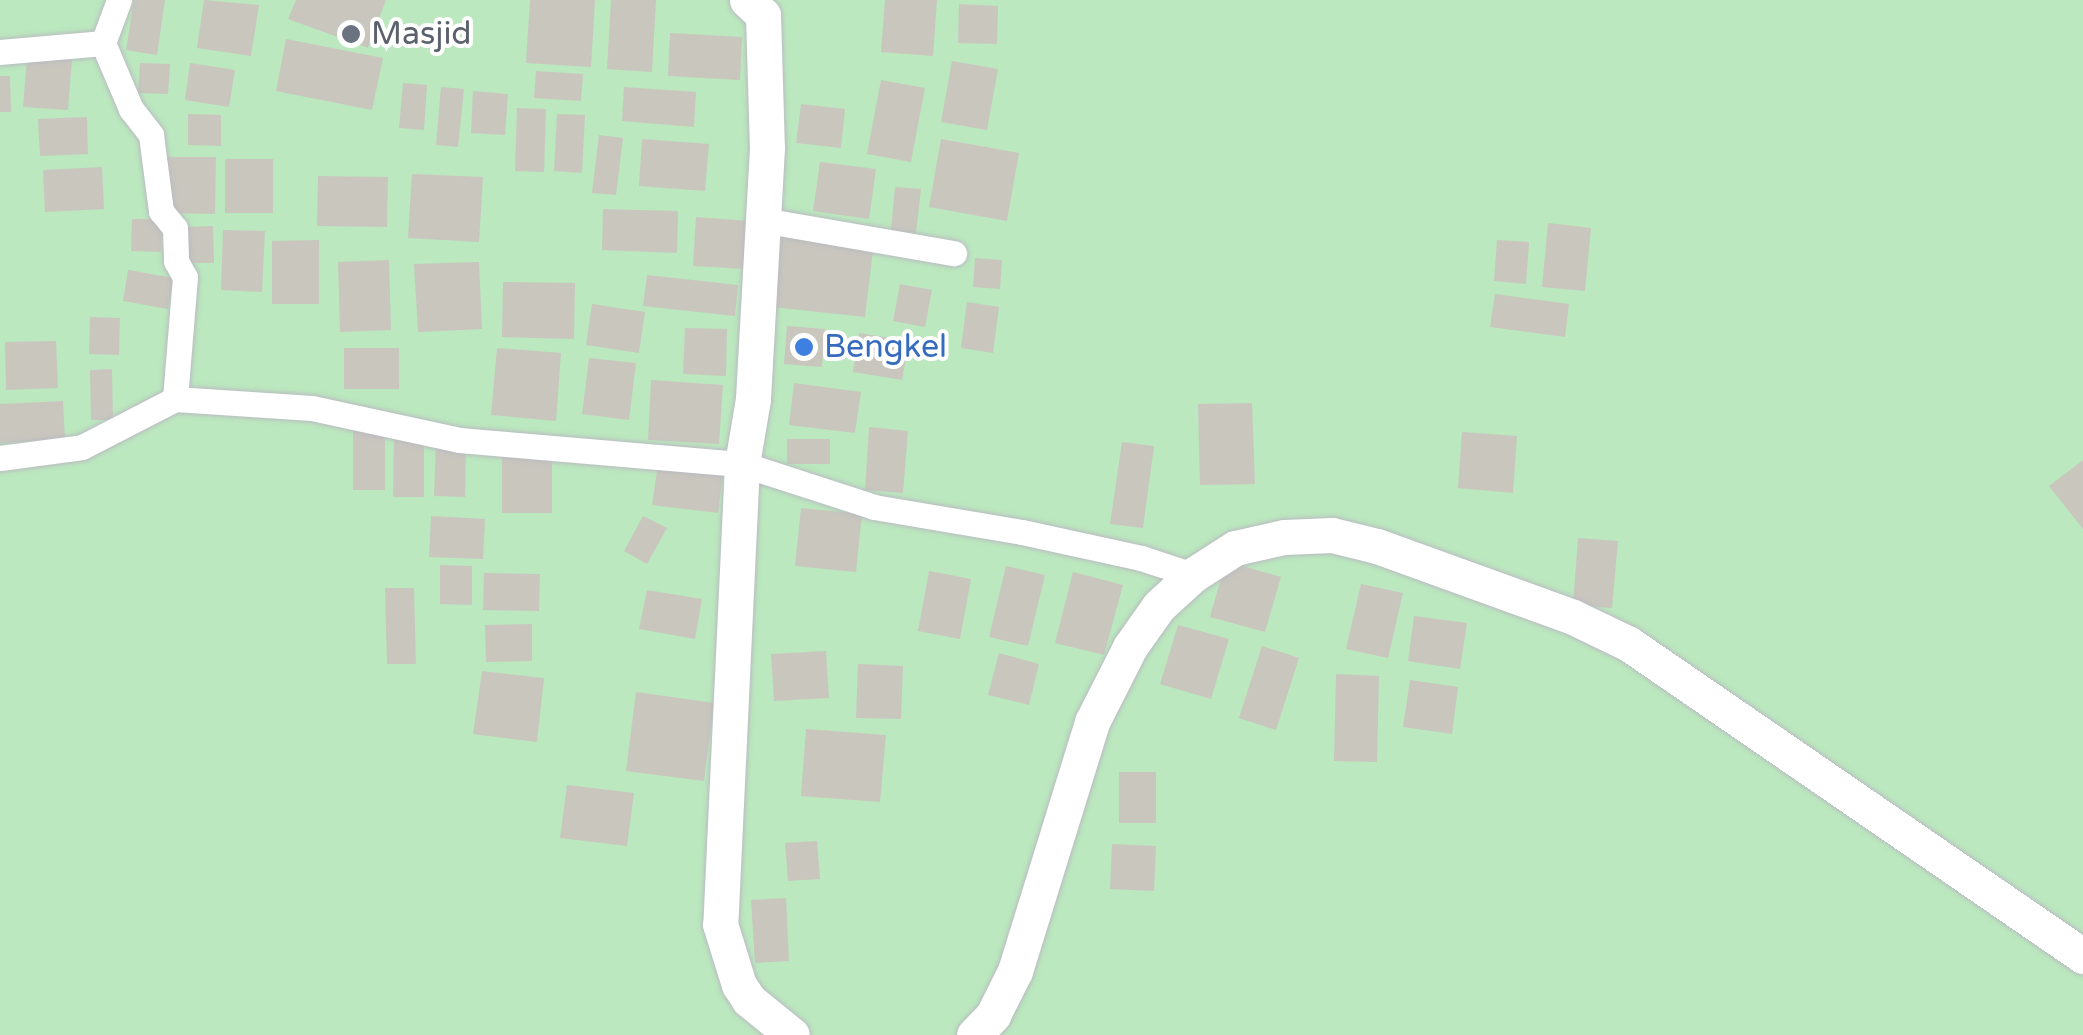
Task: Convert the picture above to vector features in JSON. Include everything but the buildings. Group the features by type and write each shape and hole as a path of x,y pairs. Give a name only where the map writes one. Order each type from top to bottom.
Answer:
{"street":[{"path":"119,0 103,43 131,109 151,135 161,212 175,228 176,261 184,277 175,399"},
{"path":"759,5 766,148 752,399 742,464 720,924 739,985 792,1035"},
{"path":"0,52 103,43"},
{"path":"762,220 954,252"},
{"path":"0,458 82,447 175,399 312,408 460,440 742,464 874,507 1056,539 1141,558 1193,576"},
{"path":"974,1035 993,1015 1016,972 1092,722 1130,647 1159,606 1193,576 1235,548 1284,536 1332,536 1439,566 1573,616 1630,644 1769,736 2010,910 2083,956"}],"green space":[{"path":"0,0 2083,0 2083,1035 0,1035"}],"place":[{"name":"Masjid","path":"351,34"},
{"name":"Bengkel","path":"804,347"}]}
